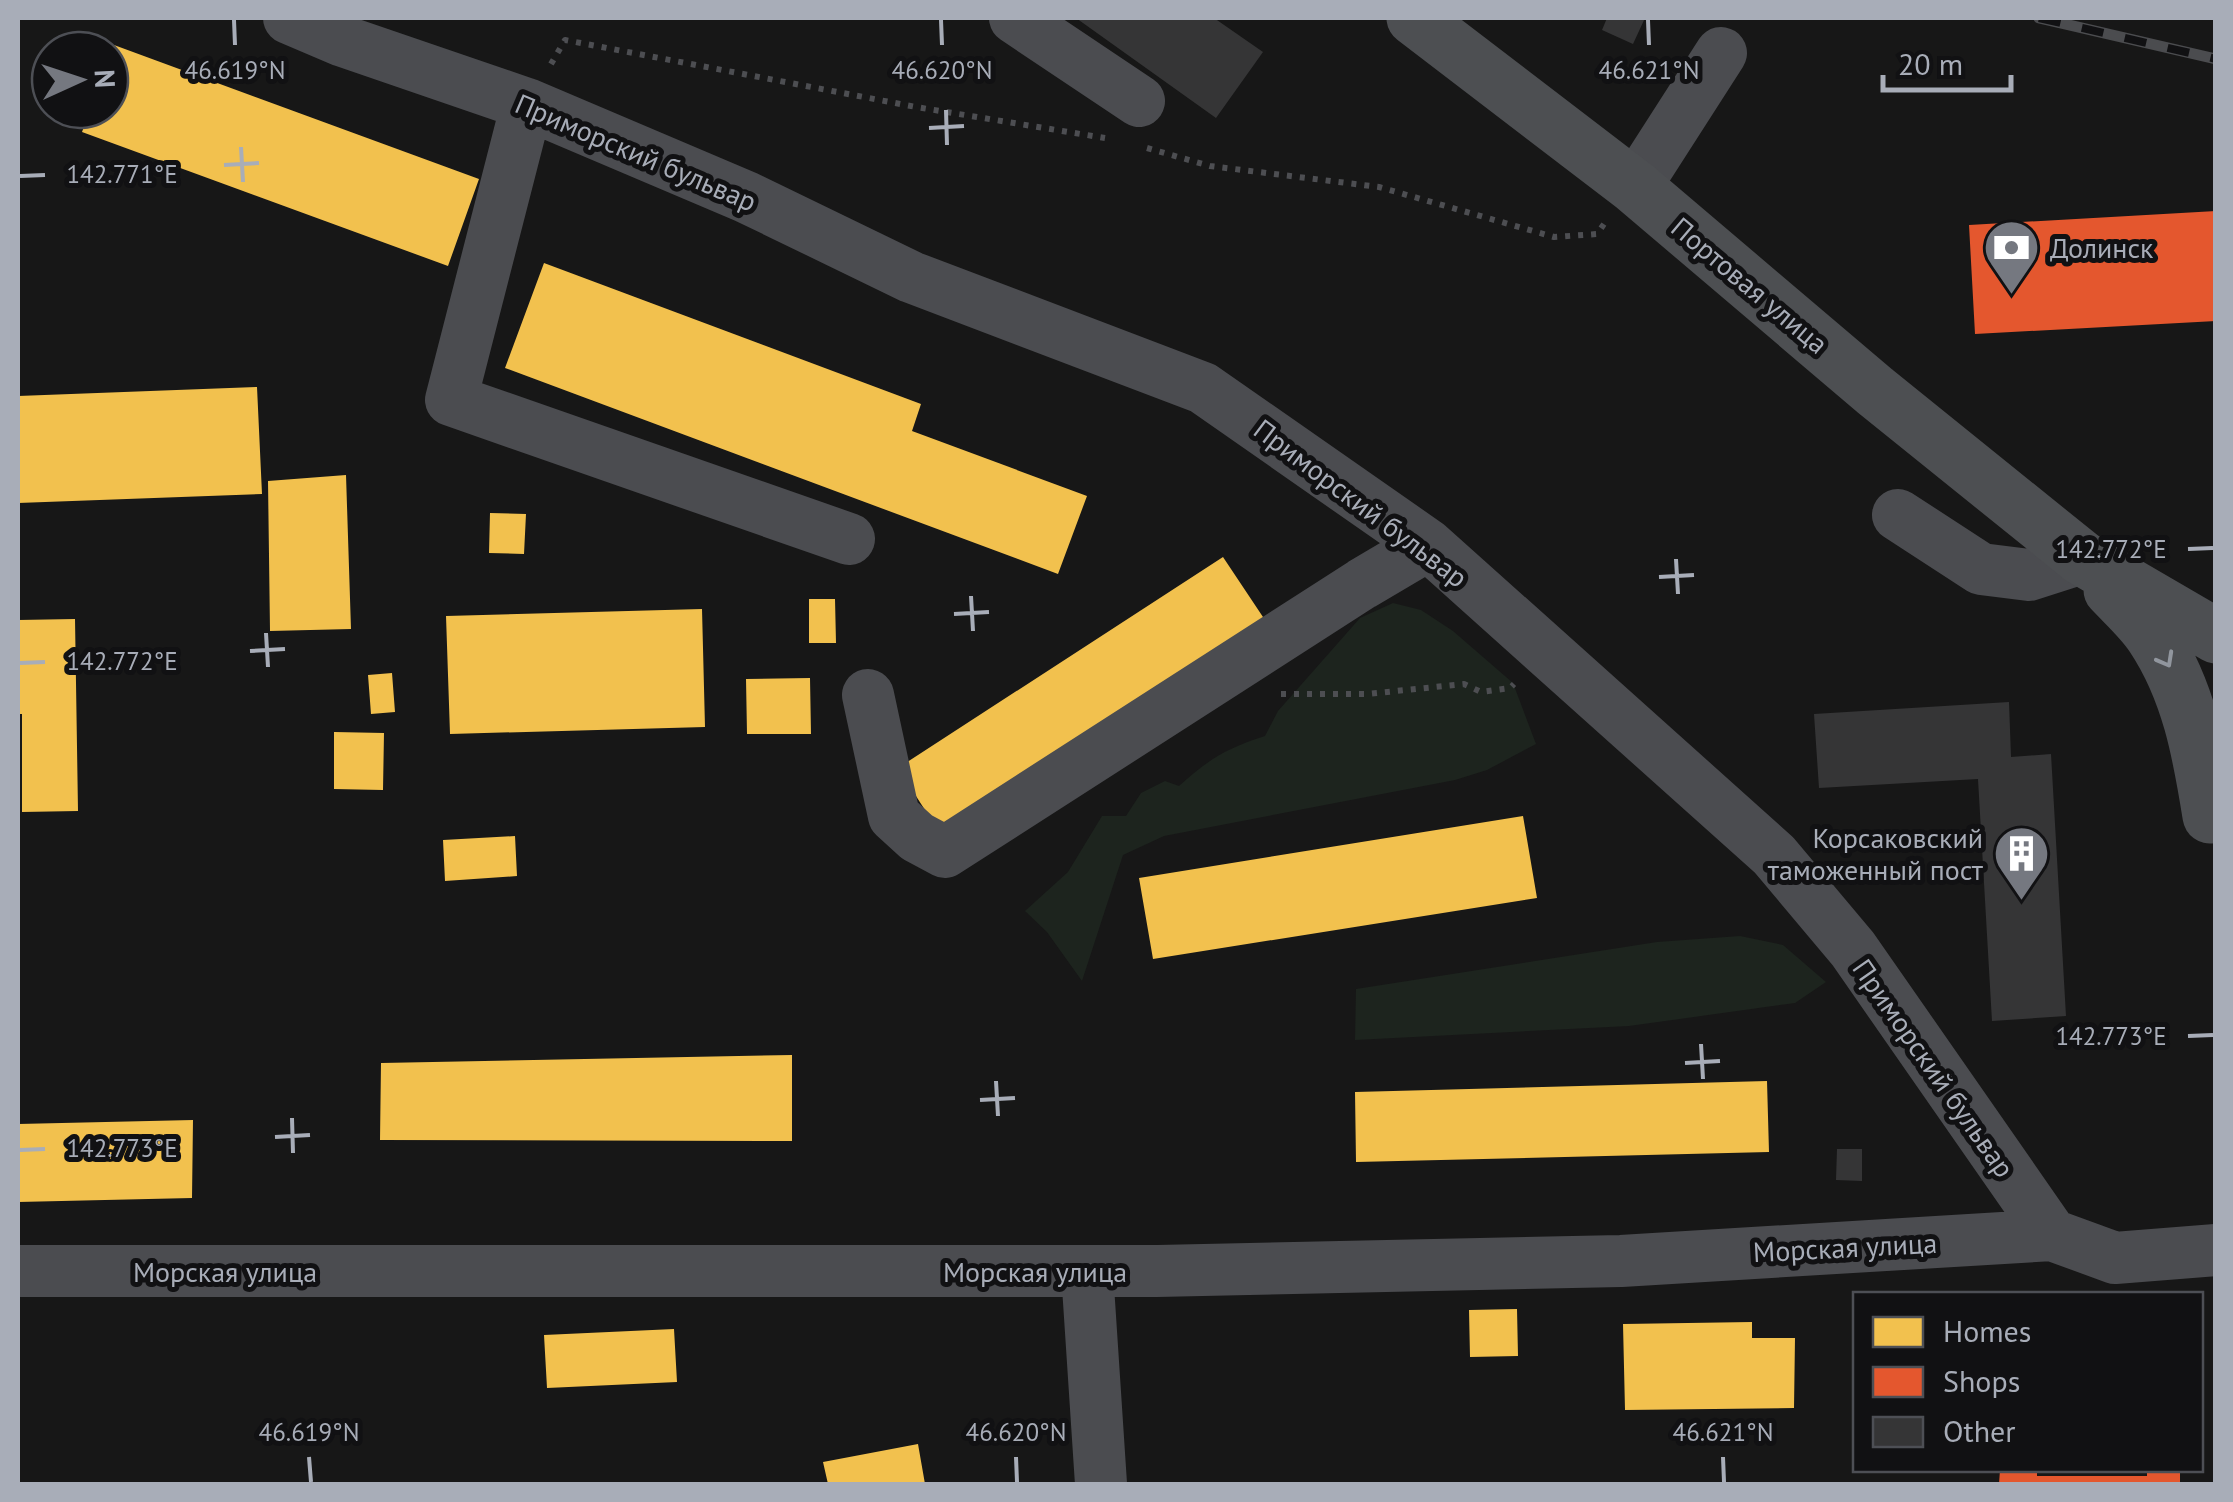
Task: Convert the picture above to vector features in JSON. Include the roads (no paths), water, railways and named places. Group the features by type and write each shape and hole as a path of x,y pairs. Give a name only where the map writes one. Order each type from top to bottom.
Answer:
{"main road":[{"name":"Портовая улица","path":"1414,18 1635,187 1875,391 2082,558"},
{"path":"2082,558 2216,636"},
{"path":"2082,558 2152,636 2179,683 2198,744 2214,819"}],"street":[{"name":"Приморский бульвар","path":"289,18 343,41 527,104 746,197 911,277 1203,388 1428,545 1774,856 1852,949 2052,1235"},
{"path":"1015,18 1134,130"},
{"path":"1635,187 1721,53"},
{"path":"527,104 451,400 849,539"},
{"path":"1898,515 1981,569 2029,575 2082,558"},
{"path":"868,695 894,816 917,836 945,852 1428,545"},
{"path":"2052,1235 2116,1258 2216,1250"},
{"name":"Морская улица","path":"18,1271 1087,1271 1621,1261 2052,1235"},
{"path":"1087,1271 1100,1484"}],"railway":[{"path":"2039,18 2216,59"}],"place":[{"name":"Долинск","path":"2011,296"},
{"name":"Корсаковский таможенный пост","path":"2022,902"}]}
